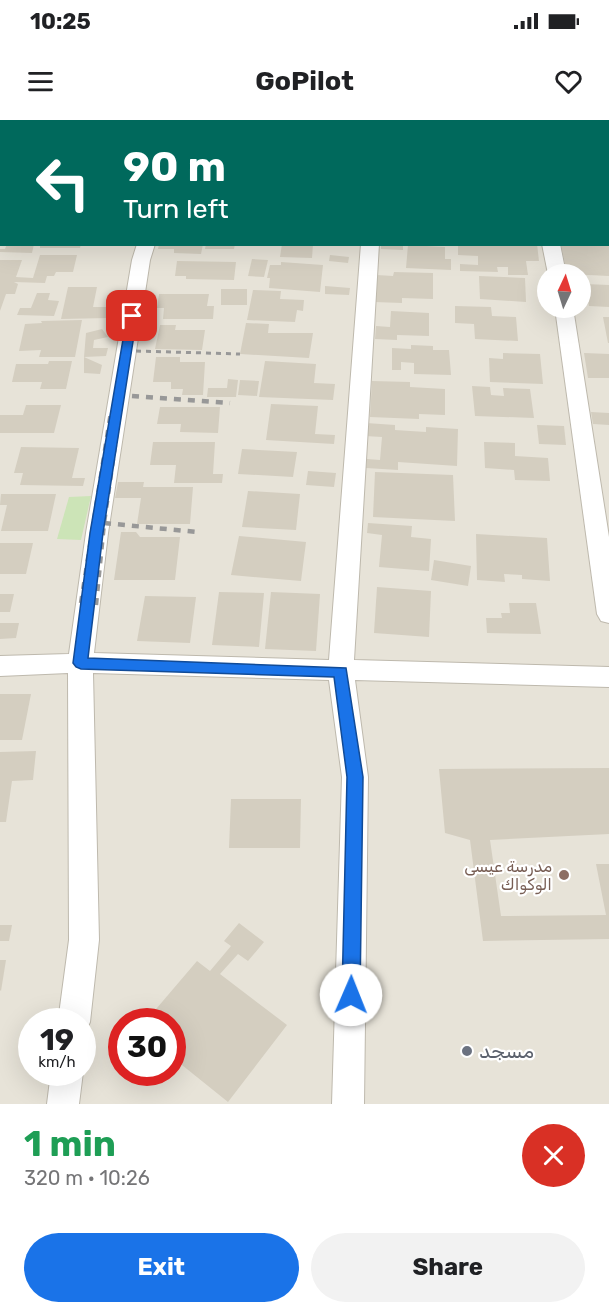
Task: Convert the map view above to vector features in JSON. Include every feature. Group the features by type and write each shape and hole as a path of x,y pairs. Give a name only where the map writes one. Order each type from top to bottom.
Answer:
{"street":[{"path":"76,1008 84,940 81,663 97,533 141,260 146,246"},
{"path":"348,1104 355,777 341,672 370,246"},
{"path":"551,246 555,264"},
{"path":"565,318 609,614"},
{"path":"0,666 81,663 341,672 609,677"},
{"path":"63,1104 65,1086"}],"shaded area":[{"path":"0,246 609,246 609,1104 0,1104"}],"green space":[{"path":"91,496 81,540 57,539 69,497"}],"building":[{"path":"6,246 34,246 32,253 0,252 0,249 5,249"},
{"path":"40,246 80,246 80,248 40,248"},
{"path":"159,246 203,246 201,254 174,253 174,249 158,249"},
{"path":"206,246 235,246 234,249 205,249"},
{"path":"282,246 313,246 312,258 280,257"},
{"path":"381,246 403,246 403,250 381,249"},
{"path":"408,246 445,247 445,259 451,259 451,270 406,268"},
{"path":"458,246 537,246 539,261 526,261 528,275 508,275 508,267 497,267 498,272 460,271 460,264 478,265 478,256 458,255"},
{"path":"561,246 609,246 609,276 591,275 591,264 565,264"},
{"path":"40,255 77,255 73,272 56,272 54,276 47,276 45,283 14,282 18,284 15,294 6,294 0,311 0,260 22,260 16,277 33,278"},
{"path":"330,255 349,257 348,263 329,261"},
{"path":"252,259 268,260 264,277 248,276"},
{"path":"177,261 236,262 234,280 186,279 186,276 175,276"},
{"path":"281,262 323,265 320,292 269,288 270,278 267,278 270,265 281,265"},
{"path":"394,272 433,273 433,299 402,298 402,303 374,302 376,275 393,276"},
{"path":"479,276 525,278 526,302 480,299"},
{"path":"591,284 609,285 609,307 591,306"},
{"path":"325,286 350,288 349,295 325,294"},
{"path":"68,287 97,287 93,307 110,307 108,318 61,319"},
{"path":"221,289 247,289 247,305 221,305"},
{"path":"253,290 281,291 280,299 304,300 303,311 297,310 295,322 247,320"},
{"path":"37,293 50,293 48,300 59,301 54,316 17,315 20,308 31,308"},
{"path":"159,294 209,294 207,306 214,306 213,319 163,319 164,308 157,308"},
{"path":"455,306 491,307 492,316 516,317 518,341 475,339 474,324 455,323"},
{"path":"391,311 429,313 429,336 397,335 397,340 375,339 376,326 390,327"},
{"path":"603,317 609,317 609,343 608,343"},
{"path":"82,320 75,357 39,357 41,350 19,351 25,324 42,323 41,321"},
{"path":"246,323 269,324 268,333 313,333 309,358 240,354"},
{"path":"160,325 176,325 175,330 205,330 202,350 155,349"},
{"path":"102,329 108,337 94,340 93,348 108,348 106,356 84,357 86,333"},
{"path":"411,345 433,346 433,350 449,350 451,375 414,374 414,363 401,362 401,370 392,370 392,348 411,349"},
{"path":"503,353 540,354 543,384 490,382 489,358 503,359"},
{"path":"584,353 609,354 609,378 588,378"},
{"path":"84,357 102,365 100,374 84,373"},
{"path":"156,357 180,357 180,362 205,362 203,395 182,395 183,389 171,389 171,382 153,382"},
{"path":"49,361 72,361 66,389 40,389 42,382 12,382 16,364 48,364"},
{"path":"265,361 316,364 314,383 335,384 333,400 259,397"},
{"path":"228,379 238,380 236,397 207,397 208,388 227,388"},
{"path":"240,380 259,381 257,396 238,395"},
{"path":"372,381 410,382 410,387 445,389 445,415 419,414 419,419 370,417"},
{"path":"472,386 490,387 491,395 504,396 503,388 530,389 534,418 475,416"},
{"path":"271,404 318,406 315,434 335,435 334,444 266,440"},
{"path":"26,405 61,405 54,433 0,433 0,415 23,415"},
{"path":"160,407 220,407 218,433 180,432 181,424 157,424"},
{"path":"591,412 609,413 609,425 593,424"},
{"path":"366,423 395,425 395,430 426,432 426,427 458,429 457,466 398,462 398,470 366,468 367,459 380,460 382,437 365,436"},
{"path":"537,425 564,426 566,445 539,444"},
{"path":"153,442 215,442 213,474 223,474 222,483 174,483 176,465 150,465"},
{"path":"484,442 515,443 515,456 548,458 550,481 515,480 514,470 485,468"},
{"path":"21,447 79,448 72,478 85,478 83,486 20,485 23,473 14,473"},
{"path":"242,449 297,452 293,477 238,474"},
{"path":"308,471 336,473 334,487 306,485"},
{"path":"375,472 453,475 455,521 373,517"},
{"path":"118,482 144,482 143,487 193,487 190,524 137,524 141,498 115,498"},
{"path":"248,491 300,494 296,530 242,527"},
{"path":"1,494 56,494 48,531 1,531 7,505 0,505"},
{"path":"368,523 412,526 411,537 431,539 429,571 379,567 382,535 367,533"},
{"path":"121,532 136,532 140,537 180,537 175,580 114,580"},
{"path":"476,534 547,538 550,581 522,579 522,575 504,574 505,582 477,580"},
{"path":"239,536 306,542 301,581 231,575"},
{"path":"0,543 33,543 26,574 0,574"},
{"path":"434,560 471,566 468,586 431,580"},
{"path":"377,587 431,591 429,637 374,633"},
{"path":"219,592 264,593 259,647 212,645"},
{"path":"271,592 320,594 316,651 265,649"},
{"path":"0,594 14,594 10,612 0,612"},
{"path":"145,596 196,597 190,643 137,641"},
{"path":"509,603 536,603 541,634 487,633 486,618 502,618 501,613 510,613"},
{"path":"0,623 19,623 16,638 0,639"},
{"path":"0,694 31,694 22,740 0,740"},
{"path":"36,751 33,780 12,781 6,822 0,822 0,752"},
{"path":"609,768 609,834 490,840 501,916 606,915 596,864 609,864 609,939 483,941 470,840 445,833 439,769"},
{"path":"231,799 301,799 300,848 229,848"},
{"path":"239,923 264,942 248,961 238,954 220,974 287,1025 228,1102 186,1068 186,1008 157,1008 197,961 210,971 231,946 224,941"},
{"path":"0,925 12,925 9,941 0,941"},
{"path":"0,960 6,960 1,991 0,990"}],"railway":[{"path":"125,370 136,295"},
{"path":"136,351 240,354"},
{"path":"104,523 126,368"},
{"path":"132,396 230,403"},
{"path":"81,603 111,412"},
{"path":"96,605 104,523"},
{"path":"104,523 197,532"}],"place":[{"name":"مدرسة عيسى الوكواك","path":"564,875"},
{"name":"مسجد","path":"467,1051"}],"route":[{"path":"132,316 97,533 81,663 341,672 355,777 351,995"}]}
